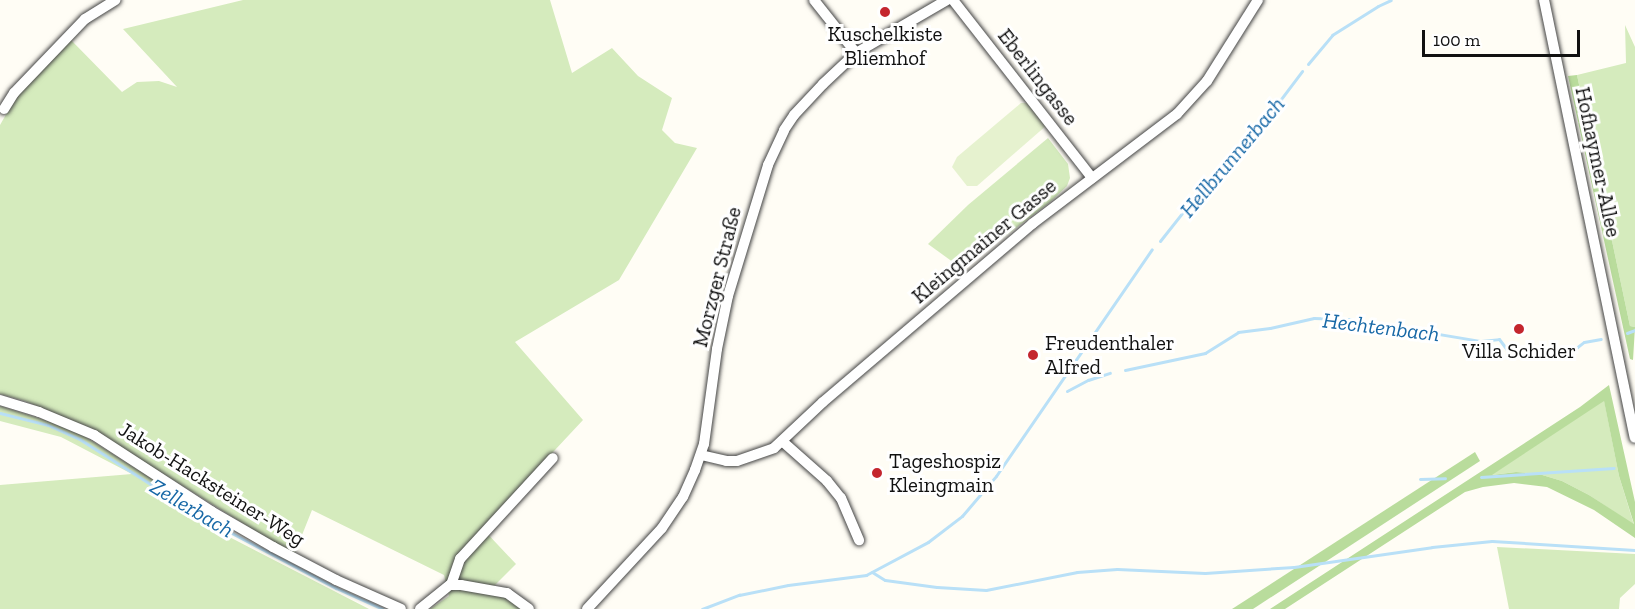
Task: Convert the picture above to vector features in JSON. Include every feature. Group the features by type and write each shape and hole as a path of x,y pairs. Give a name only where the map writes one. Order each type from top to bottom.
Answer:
{"street":[{"path":"4,109 14,93 85,19 116,0"},
{"path":"814,0 856,52"},
{"name":"Morzger Straße","path":"587,609 645,549 670,519 683,497 701,455 724,312 775,147 794,115 856,52 947,0"},
{"name":"Eberlingasse","path":"952,0 1092,178"},
{"name":"Kleingmainer Gasse","path":"701,455 726,461 737,461 774,448 783,441 823,402 1032,224 1177,114 1207,81 1258,0"},
{"name":"Hofhaymer-Allee","path":"1544,0 1635,438"},
{"name":"Jakob-Hacksteiner-Weg","path":"0,400 39,412 94,435 211,511 273,547 336,580 401,609"},
{"path":"783,441 827,481 841,498 859,540"},
{"path":"420,609 452,585 460,559 553,458"},
{"path":"452,585 507,592 529,609"}],"green space":[{"path":"243,0 550,0 572,73 612,48 638,76 672,98 662,130 675,143 697,148 619,280 515,342 583,420 482,528 516,564 488,592 507,598 522,609 430,609 449,596 444,575 312,510 294,555 91,429 25,401 0,394 0,125 16,97 71,40 122,92 137,82 159,81 177,87 123,29"},
{"path":"1625,25 1635,47 1635,327 1630,326 1577,75 1626,63"},
{"path":"1577,75 1630,326 1635,327 1633,360 1630,359 1568,76"},
{"path":"1021,103 1029,103 1047,125 977,186 967,186 952,167 957,157"},
{"path":"1048,138 1068,164 1070,178 1067,186 1049,203 967,265 957,265 928,244 968,205"},
{"path":"1609,385 1635,502 1635,538 1594,510 1547,487 1514,483 1483,487 1465,492 1285,609 1270,609 1580,407","holes":["1604,401 1619,476 1634,524 1589,495 1562,481 1539,474 1516,472 1492,475"]},
{"path":"1604,400 1619,476 1634,525 1589,495 1562,481 1539,474 1516,472 1491,475"},
{"path":"0,406 73,429 214,518 208,526 369,609 0,609 0,485 132,474 61,437 0,421"},
{"path":"1475,452 1480,461 1253,609 1232,609"},
{"path":"1497,547 1635,554 1635,584 1620,598 1619,609 1509,609"}],"waterway":[{"name":"Hellbrunnerbach","path":"1308,64 1332,35 1391,0"},
{"name":"Hellbrunnerbach","path":"1160,241 1190,203 1251,139 1302,71"},
{"name":"Hellbrunnerbach","path":"702,609 739,595 788,585 866,575 928,542 962,516 996,476 1152,249"},
{"name":"Hechtenbach","path":"1125,370 1205,353 1238,332 1270,328 1314,318 1349,319 1481,341 1499,339 1508,351 1553,356 1571,352 1584,342 1601,339"},
{"name":"Hechtenbach","path":"1627,333 1635,330"},
{"name":"Hechtenbach","path":"1067,391 1088,380 1110,373"},
{"name":"Zellerbach","path":"0,413 48,425 81,440 207,520 336,588 383,609"},
{"name":"Hechtenbach","path":"1481,477 1614,468"},
{"name":"Hechtenbach","path":"1420,479 1445,478"},
{"path":"872,572 885,580 937,587 986,590 1077,572 1117,569 1205,573 1294,567 1432,547 1492,541 1635,550"}],"place":[{"name":"Kuschelkiste Bliemhof","path":"885,12"},
{"name":"Villa Schider","path":"1519,329"},
{"name":"Freudenthaler Alfred","path":"1033,355"},
{"name":"Tageshospiz Kleingmain","path":"877,473"}]}
